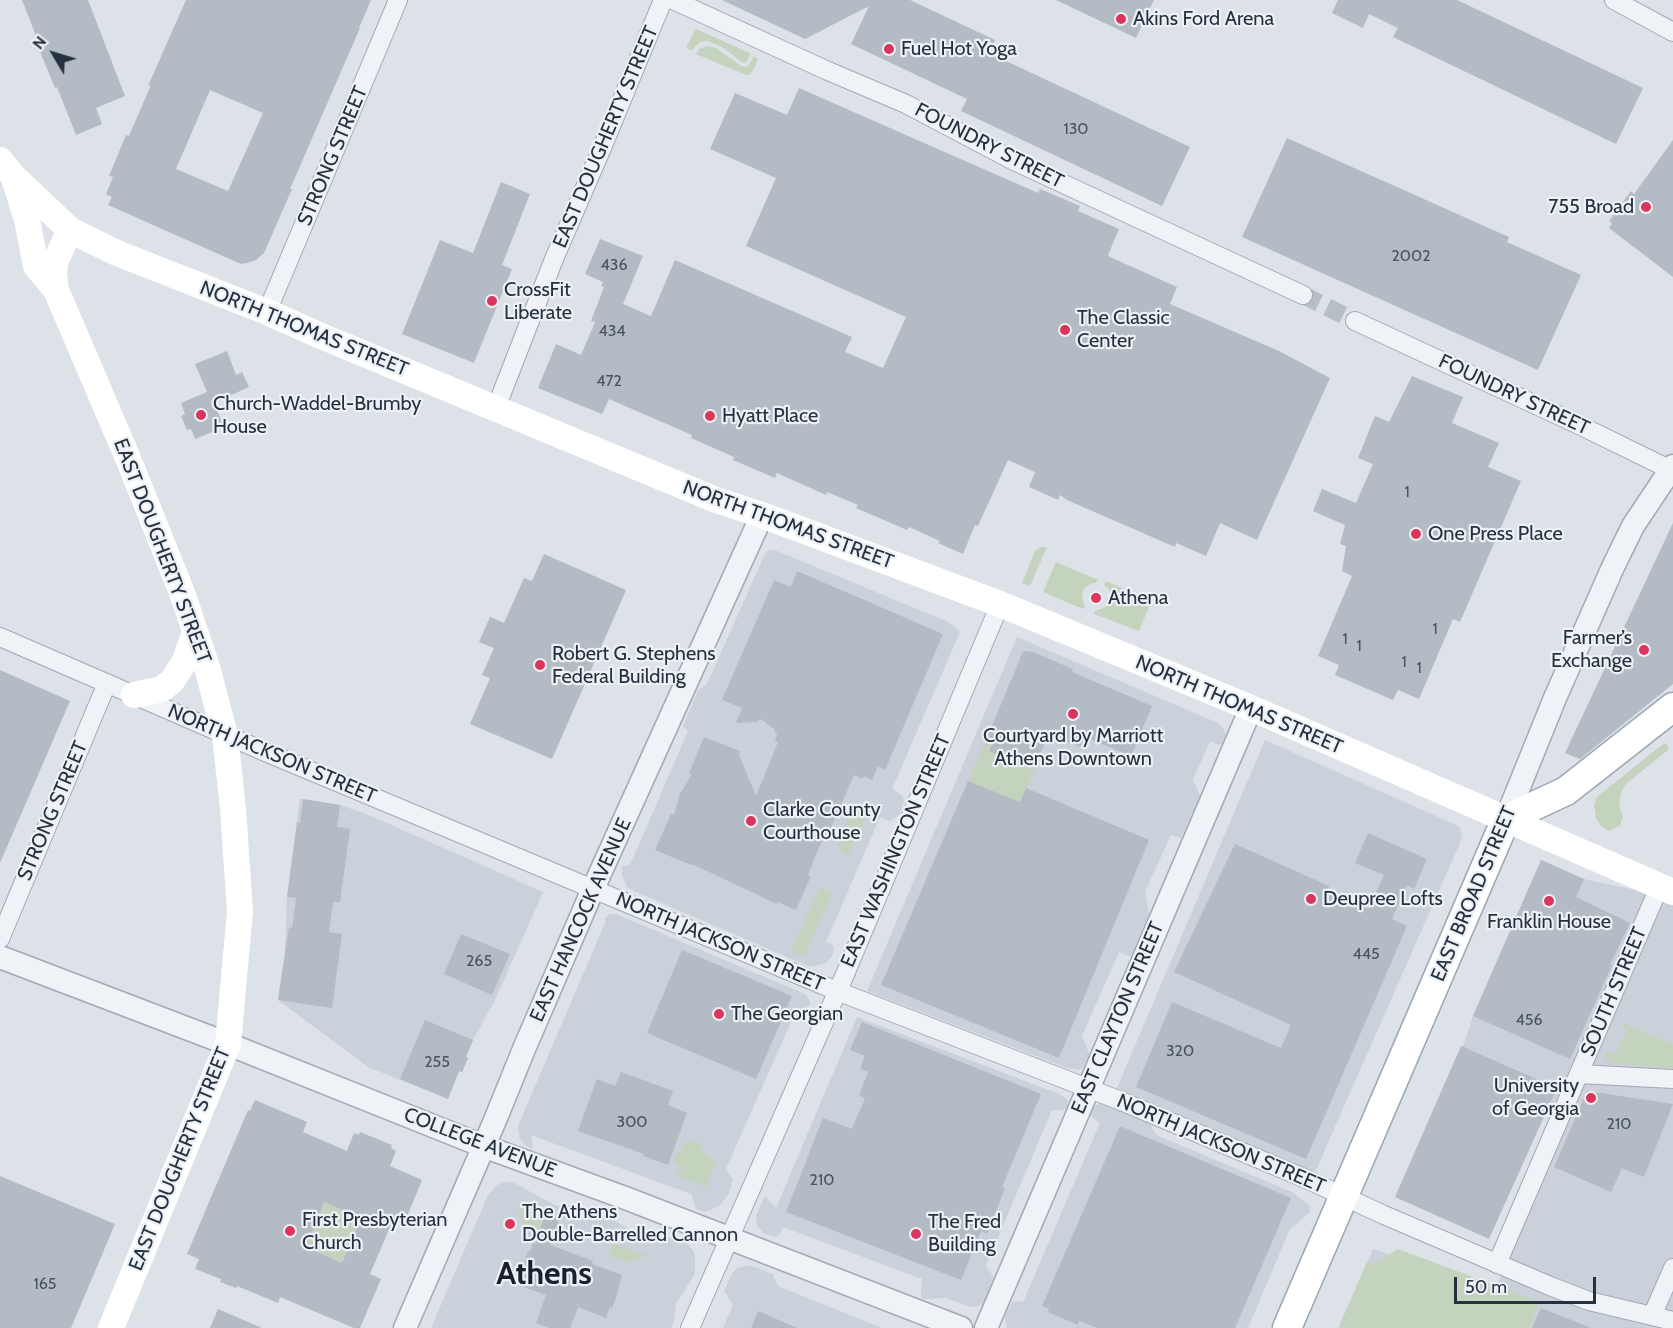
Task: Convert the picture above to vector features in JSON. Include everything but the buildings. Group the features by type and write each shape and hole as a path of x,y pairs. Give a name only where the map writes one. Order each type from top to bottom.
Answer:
{"main road":[{"name":"NORTH THOMAS STREET","path":"7,168 70,230 117,253 267,312 716,500 1000,604 1251,708 1666,889"},
{"path":"7,168 27,220 36,266 56,290"},
{"name":"EAST DOUGHERTY STREET","path":"70,230 55,262 56,290 131,466 195,631 225,735 240,911 228,1044 111,1328"},
{"path":"134,695 162,689 172,681 185,661 195,631"},
{"path":"1506,819 1566,791 1673,707"},
{"name":"EAST BROAD STREET","path":"1287,1328 1506,819"}],"street":[{"name":"STRONG STREET","path":"267,312 398,0"},
{"name":"EAST DOUGHERTY STREET","path":"496,408 554,259 663,0"},
{"name":"FOUNDRY STREET","path":"673,0 906,104 1012,160 1303,295"},
{"path":"1614,0 1673,32"},
{"name":"FOUNDRY STREET","path":"1354,321 1672,469"},
{"name":"EAST BROAD STREET","path":"1506,819 1613,567 1633,526 1672,469"},
{"name":"EAST HANCOCK AVENUE","path":"405,1328 593,889 762,515"},
{"name":"EAST WASHINGTON STREET","path":"690,1328 837,991 1000,604"},
{"name":"NORTH JACKSON STREET","path":"0,637 225,735 837,991 1089,1088 1293,1173 1497,1264 1590,1301 1673,1321"},
{"name":"STRONG STREET","path":"0,939 107,683"},
{"name":"EAST CLAYTON STREET","path":"986,1328 1251,708"},
{"name":"SOUTH STREET","path":"1497,1264 1579,1074 1666,889"},
{"name":"COLLEGE AVENUE","path":"0,957 228,1044 483,1146 615,1194 961,1328"},
{"path":"1579,1074 1673,1078"},
{"path":"1652,1316 1673,1268"}],"shaded area":[{"path":"768,550 777,551 946,621 960,632 892,789 903,796 904,801 900,814 890,821 880,817 826,942 832,944 834,948 832,956 826,963 810,967 634,891 627,887 622,875 622,866 630,865 688,731 683,726 698,690 707,684"},
{"path":"1017,637 1218,723 1226,735 1220,745 1210,742 1193,779 1200,796 1181,838 1171,835 1145,892 1149,915 1131,957 1119,952 1082,1036 1090,1056 1078,1070 1067,1068 867,991"},
{"path":"1265,740 1456,825 1462,834 1316,1170 1312,1171 1117,1088"},
{"path":"300,799 340,805 369,815 543,892 495,1000 473,1040 466,1057 468,1058 462,1072 459,1071 448,1099 368,1067 278,1000 285,952 287,896"},
{"name":"University of Georgia","path":"1541,860 1584,879 1673,898 1673,1328 1338,1328 1373,1249 1495,1290 1565,1122 1451,1073 1473,1016"},
{"path":"610,914 616,914 805,994 810,1001 810,1005 795,1013 726,1169 733,1179 728,1195 719,1206 704,1212 696,1209 691,1194 531,1135 533,1146 531,1149 520,1138 518,1128 520,1121 606,921 604,919"},
{"path":"857,1017 1059,1094 1068,1100 1068,1106 1064,1110 1052,1110 986,1266 993,1280 984,1302 979,1306 971,1307 946,1298 923,1299 921,1296 922,1279 783,1227 776,1237 763,1233 757,1226 756,1216 765,1196 776,1208"},
{"path":"1099,1103 1106,1103 1149,1122 1156,1135 1292,1192 1309,1205 1309,1213 1290,1229 1248,1328 1007,1328 1006,1313 1013,1301 1023,1302 1100,1123 1089,1115"},
{"path":"505,1182 514,1183 557,1206 571,1205 615,1221 647,1238 678,1237 686,1241 694,1252 695,1274 676,1304 671,1328 431,1328 488,1195 497,1185"},
{"path":"746,1265 773,1274 780,1287 882,1328 723,1328 733,1305 724,1291 734,1270"}],"green space":[{"path":"696,29 750,53 746,63 722,47 707,41 700,42 689,50 687,46"},
{"path":"707,46 716,48 741,66 749,65 754,56 758,59 752,72 746,75 696,54 699,49"},
{"path":"1041,547 1047,547 1030,586 1022,583 1035,551"},
{"path":"1056,562 1098,580 1084,588 1082,595 1085,606 1083,609 1043,592"},
{"path":"1106,581 1151,602 1139,631 1094,614 1110,602 1110,593 1104,585"},
{"path":"986,740 993,743 990,752 1035,771 1020,802 968,781"},
{"path":"1664,743 1668,745 1668,750 1626,784 1621,793 1619,804 1623,818 1621,825 1609,831 1602,827 1596,818 1594,805 1597,797"},
{"path":"854,805 868,812 848,856 840,850 838,844"},
{"path":"820,887 832,893 804,957 791,951"},
{"path":"1624,1023 1673,1045 1673,1068 1607,1063 1604,1055 1606,1052 1616,1054 1627,1029 1622,1026"},
{"path":"697,1140 703,1152 716,1163 706,1187 675,1175 680,1171 673,1160 684,1142"},
{"path":"324,1202 361,1218 342,1263 301,1245 310,1237"},
{"path":"520,1209 544,1217 542,1223 556,1228 558,1222 562,1224 559,1235 523,1224 518,1213"},
{"path":"614,1244 646,1255 630,1263 610,1256 608,1253"},
{"path":"1398,1249 1539,1302 1529,1328 1346,1328 1340,1325 1367,1262 1373,1264"}],"tunnel":[{"path":"1303,295 1355,321"}],"place":[{"name":"Akins Ford Arena","path":"1121,19"},
{"name":"Fuel Hot Yoga","path":"889,49"},
{"name":"755 Broad","path":"1646,207"},
{"name":"CrossFit Liberate","path":"492,301"},
{"name":"The Classic Center","path":"1065,330"},
{"name":"Church-Waddel-Brumby House","path":"201,415"},
{"name":"Hyatt Place","path":"710,416"},
{"name":"One Press Place","path":"1416,534"},
{"name":"Athena","path":"1096,598"},
{"name":"Farmer’s Exchange","path":"1644,650"},
{"name":"Robert G. Stephens Federal Building","path":"540,665"},
{"name":"Courtyard by Marriott Athens Downtown","path":"1073,714"},
{"name":"Clarke County Courthouse","path":"751,821"},
{"name":"Deupree Lofts","path":"1311,899"},
{"name":"Franklin House","path":"1549,901"},
{"name":"The Georgian","path":"719,1014"},
{"name":"University of Georgia","path":"1591,1098"},
{"name":"The Athens Double-Barrelled Cannon","path":"510,1224"},
{"name":"First Presbyterian Church","path":"290,1231"},
{"name":"The Fred Building","path":"916,1234"}],"district":[{"name":"Athens","path":"544,1275"}]}
